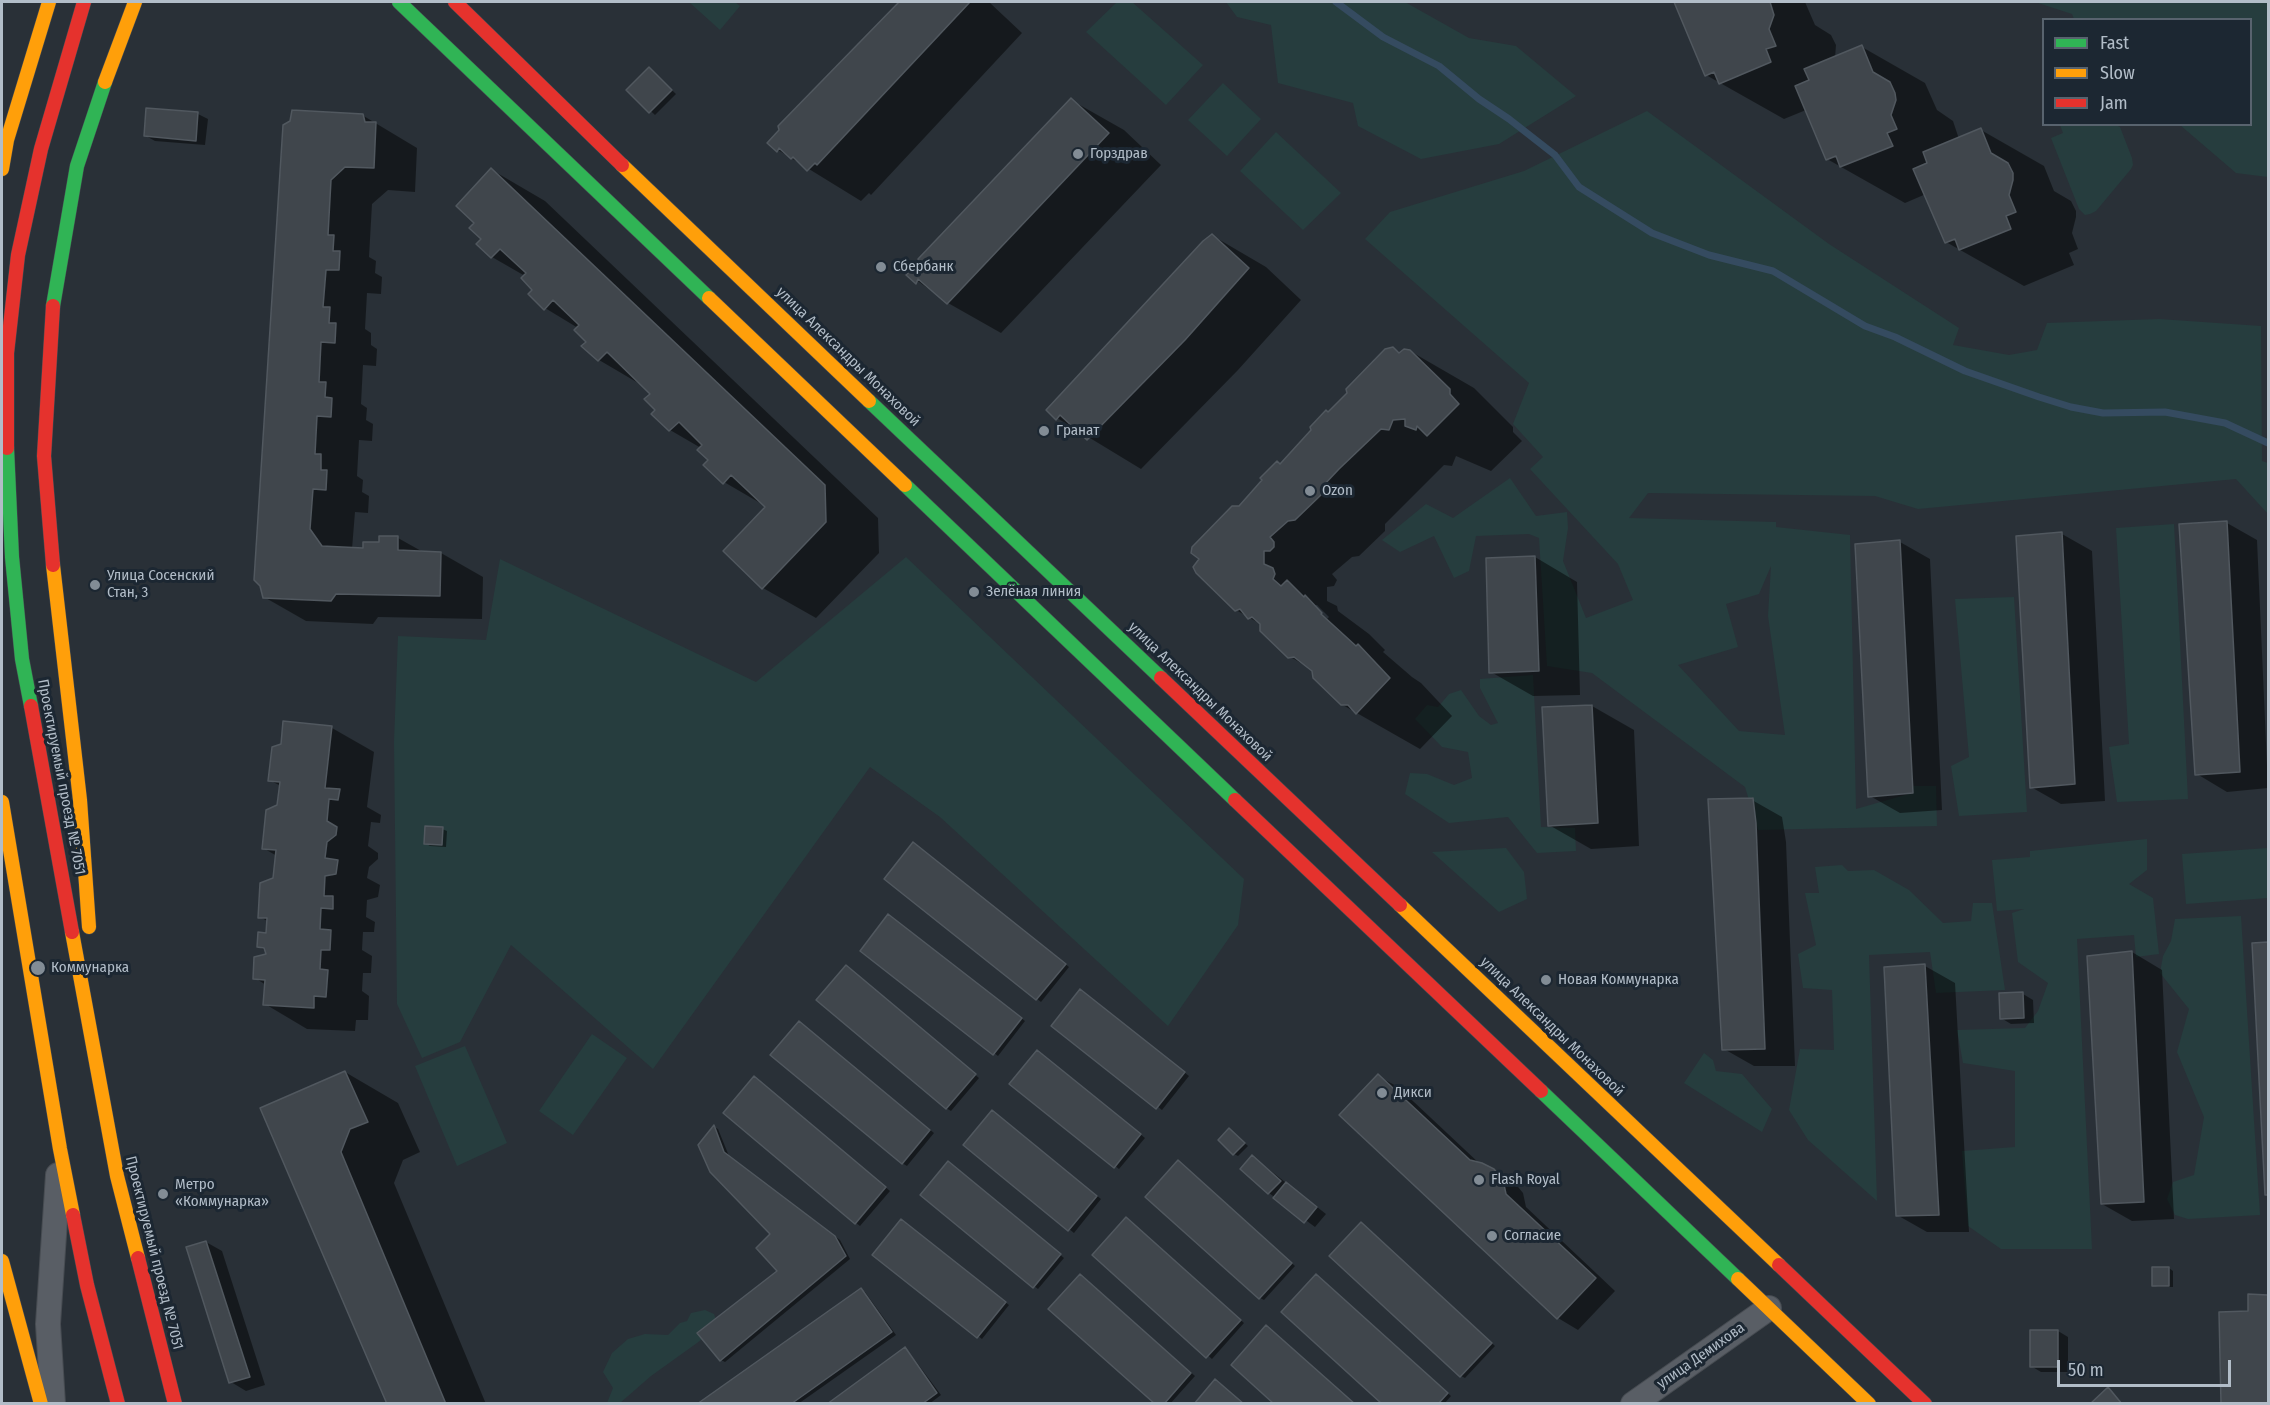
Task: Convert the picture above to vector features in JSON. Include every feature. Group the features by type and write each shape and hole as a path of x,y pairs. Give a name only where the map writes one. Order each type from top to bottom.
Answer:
{"main road":[{"path":"2,169 7,140 49,2"},
{"name":"Проектируемый проезд № 7051","path":"84,2 41,149 18,255 7,353 6,435 12,557 22,659 117,1176 175,1404"},
{"path":"92,1036 88,890 50,537 44,456 54,296 77,166 115,52 135,2"},
{"path":"399,2 1869,1404"},
{"name":"улица Александры Монаховой","path":"455,2 693,233 1925,1404"},
{"path":"2,802 60,1149 87,1285 118,1404"},
{"path":"2,1262 41,1404"}],"street":[{"path":"53,1404 48,1324 60,1149"},
{"name":"улица Демихова","path":"1633,1404 1769,1308"}],"green space":[{"path":"689,2 735,2 740,6 720,30"},
{"path":"1117,2 1132,2 1203,65 1166,105 1086,32"},
{"path":"1226,2 1405,2 1469,38 1516,46 1576,96 1499,144 1421,159 1358,126 1353,103 1278,83 1271,25 1237,17"},
{"path":"2035,2 2268,2 2268,177 2236,173 2181,126 2252,126 2252,18 2074,18 2072,14"},
{"path":"1223,83 1261,119 1227,156 1188,120"},
{"path":"1647,111 1829,244 1959,328 1953,345 2009,355 2037,350 2047,323 2159,319 2261,326 2262,461 2268,463 2268,514 2236,479 1918,509 1875,496 1648,493 1629,518 1776,522 1776,527 1850,535 1856,809 1912,793 1913,786 1936,786 1937,826 1758,830 1745,787 1592,673 1547,666 1539,538 1529,534 1476,536 1469,571 1454,578 1434,536 1400,552 1382,540 1426,504 1453,518 1510,478 1536,516 1567,512 1568,528 1563,561 1586,618 1633,600 1618,564 1530,469 1543,457 1513,424 1529,383 1365,239 1390,212 1524,171","holes":["1771,566 1768,616 1785,735 1739,731 1678,665 1738,647 1726,604 1759,594"]},
{"path":"2060,126 2118,126 2132,158 2131,169 2096,211 2090,214 2085,215 2079,209 2051,138 2063,133"},
{"path":"1276,132 1341,193 1303,230 1240,171"},
{"path":"2174,524 2188,799 2117,802 2109,747 2129,744 2116,528"},
{"path":"906,557 1244,879 1238,925 1168,1026 940,817 870,767 653,1069 511,945 460,1042 422,1058 397,1004 394,742 398,636 486,640 500,559 756,682"},
{"path":"2014,597 2027,812 1959,816 1951,766 1969,757 1955,599"},
{"path":"1533,675 1541,827 1575,828 1576,851 1537,853 1508,817 1449,823 1405,794 1410,773 1427,774 1454,785 1472,778 1468,752 1442,747 1415,719 1427,705 1438,707 1449,694 1461,690 1479,716 1491,725 1498,723 1480,688 1480,679"},
{"path":"2147,839 2147,870 2129,884 2153,898 2159,954 2136,957 2134,935 2077,939 2092,1249 2001,1249 1968,1226 1962,1151 2015,1147 2015,1071 1963,1063 1957,1030 2025,1028 2038,1011 2048,983 2018,962 2012,913 2024,909 1997,911 1992,860 2030,857 2030,851"},
{"path":"1506,848 1524,872 1527,899 1499,912 1432,852"},
{"path":"2268,848 2268,898 2186,904 2182,854"},
{"path":"1842,865 1848,871 1874,870 1909,890 1943,923 1971,921 1973,903 1992,903 2005,990 1936,993 1930,952 1869,955 1877,1201 1808,1140 1789,1110 1800,1049 1834,1050 1832,990 1803,988 1798,954 1816,945 1805,893 1819,893 1815,867"},
{"path":"2241,916 2260,1215 2188,1219 2175,1215 2167,1199 2173,1182 2194,1175 2204,1117 2177,1052 2189,1009 2160,973 2163,956 2171,941 2175,919"},
{"path":"592,1034 627,1058 573,1135 539,1111"},
{"path":"465,1046 507,1143 457,1166 415,1066"},
{"path":"1704,1053 1713,1060 1716,1071 1742,1074 1772,1109 1762,1132 1684,1083"},
{"path":"705,1310 714,1314 718,1326 651,1376 620,1403 607,1403 613,1388 603,1372 612,1353 628,1339 645,1334 668,1335 680,1323 687,1321 691,1313"}],"building":[{"path":"899,2 970,2 817,165 815,163 807,171 793,157 791,159 779,148 777,152 767,143 779,130 778,126"},
{"path":"1674,2 1770,2 1774,15 1769,29 1776,46 1766,49 1771,62 1719,84 1714,72 1705,76"},
{"path":"1862,45 1873,72 1890,82 1895,93 1896,100 1891,115 1897,129 1887,133 1893,146 1840,167 1836,156 1826,160 1795,86 1809,80 1804,69"},
{"path":"649,67 672,90 649,113 626,90"},
{"path":"1071,98 1109,133 947,304 918,279 916,284 906,275 920,262 918,259"},
{"path":"146,108 198,112 196,141 144,136"},
{"path":"292,110 363,114 365,122 376,122 374,168 345,167 331,180 328,235 334,235 333,251 340,251 339,270 326,270 323,307 330,307 329,323 336,323 335,343 321,342 319,382 326,382 325,397 332,398 331,417 317,416 315,454 321,454 321,470 327,470 326,490 313,489 310,529 322,546 363,548 363,542 379,542 379,536 398,536 398,550 441,552 440,596 336,594 331,601 263,598 260,586 254,580 283,125 290,121"},
{"path":"1981,128 1991,153 2008,163 2013,173 2009,195 2016,212 2006,216 2011,229 1959,250 1955,239 1945,243 1913,169 1927,163 1923,152"},
{"path":"491,168 825,485 826,522 762,589 723,551 765,507 731,475 723,484 703,465 708,460 697,450 702,445 679,422 669,431 651,414 655,410 644,399 650,394 607,352 598,361 581,346 586,342 574,330 579,325 553,300 544,310 528,294 532,290 521,278 526,273 500,249 491,258 476,244 481,239 469,228 474,223 456,206"},
{"path":"1212,234 1249,268 1185,340 1087,440 1060,415 1056,420 1046,410"},
{"path":"1393,347 1399,353 1404,349 1410,350 1450,389 1450,394 1459,404 1427,436 1417,426 1416,430 1405,426 1405,419 1393,420 1389,430 1381,429 1322,487 1322,494 1295,520 1288,521 1270,537 1274,542 1274,547 1270,551 1264,551 1264,564 1273,568 1275,574 1273,579 1281,586 1287,580 1304,597 1305,595 1321,614 1356,646 1358,644 1390,678 1356,714 1348,705 1341,705 1313,678 1312,671 1294,657 1288,658 1260,631 1260,624 1252,617 1248,619 1240,609 1235,611 1196,573 1193,567 1199,559 1191,553 1192,547 1232,506 1239,506 1262,480 1260,478 1277,461 1280,464 1311,430 1310,427 1347,393 1346,389 1385,349"},
{"path":"2227,521 2240,772 2195,775 2179,524"},
{"path":"2062,532 2075,784 2030,788 2016,536"},
{"path":"1900,540 1913,793 1868,797 1855,544"},
{"path":"1535,556 1539,671 1489,673 1486,558"},
{"path":"1592,705 1598,823 1548,826 1542,707"},
{"path":"283,721 332,726 325,788 340,789 338,800 329,799 327,821 337,827 336,835 327,842 325,858 338,860 336,874 325,876 324,896 333,896 333,909 321,908 320,929 331,930 330,950 321,950 320,969 328,970 326,997 314,996 314,1008 263,1005 265,980 253,979 254,957 266,954 264,948 257,947 258,932 266,933 267,918 258,918 260,883 273,878 276,850 262,849 266,810 277,805 280,782 268,781 272,747 281,744"},
{"path":"1753,798 1756,823 1765,1049 1722,1050 1708,799"},
{"path":"425,826 443,827 442,845 424,844"},
{"path":"913,842 1066,964 1036,1000 884,879"},
{"path":"888,914 1022,1018 993,1055 860,951"},
{"path":"2268,942 2268,1195 2265,1195 2252,943"},
{"path":"2132,951 2144,1202 2101,1204 2087,956"},
{"path":"1925,964 1939,1215 1896,1216 1884,967"},
{"path":"846,965 976,1074 946,1109 816,1000"},
{"path":"1080,989 1185,1072 1156,1109 1051,1026"},
{"path":"2023,992 2024,1018 2000,1019 1999,993"},
{"path":"799,1021 930,1130 902,1164 770,1055"},
{"path":"1037,1050 1141,1134 1114,1168 1009,1084"},
{"path":"345,1071 368,1122 350,1129 341,1152 446,1404 387,1404 260,1108"},
{"path":"1378,1074 1470,1160 1494,1169 1503,1180 1506,1194 1596,1278 1557,1319 1339,1115"},
{"path":"754,1076 886,1187 855,1224 723,1113"},
{"path":"992,1110 1097,1196 1068,1231 963,1145"},
{"path":"714,1125 724,1152 835,1236 846,1256 720,1361 697,1333 777,1271 756,1248 770,1234 710,1172 698,1145"},
{"path":"1229,1128 1245,1143 1233,1155 1218,1140"},
{"path":"1252,1155 1281,1181 1268,1194 1240,1169"},
{"path":"1178,1160 1292,1263 1259,1299 1145,1197"},
{"path":"948,1161 1061,1254 1033,1288 920,1195"},
{"path":"1286,1182 1317,1207 1304,1223 1273,1198"},
{"path":"1126,1217 1241,1320 1206,1358 1092,1255"},
{"path":"901,1219 1006,1302 977,1338 872,1255"},
{"path":"1361,1222 1492,1343 1460,1377 1329,1256"},
{"path":"206,1241 250,1377 229,1383 186,1247"},
{"path":"2152,1267 2169,1267 2169,1286 2152,1286"},
{"path":"1080,1274 1191,1373 1164,1404 1155,1404 1048,1309"},
{"path":"1316,1274 1448,1393 1438,1404 1382,1404 1281,1312"},
{"path":"861,1288 892,1332 791,1404 697,1404"},
{"path":"2248,1294 2268,1295 2268,1404 2221,1404 2219,1312 2248,1311"},
{"path":"1266,1325 1355,1404 1274,1404 1231,1365"},
{"path":"2030,1330 2058,1330 2058,1367 2030,1367"},
{"path":"905,1347 937,1393 922,1404 827,1404"},
{"path":"1215,1379 1244,1404 1194,1404"},
{"path":"2108,1387 2122,1404 2090,1404"}],"waterway":[{"path":"1336,2 1383,37 1439,66 1479,99 1555,155 1579,187 1652,233 1709,255 1773,271 1865,326 1895,337 1965,371 2039,397 2071,407 2103,413 2165,412 2225,423 2268,443"}],"traffic: fast":[{"path":"399,2 709,298"},
{"path":"53,306 77,166 105,82"},
{"path":"869,401 1161,678"},
{"path":"7,448 12,557 22,659 31,706"},
{"path":"905,485 1235,800"},
{"path":"1541,1091 1738,1279"}],"traffic: slow":[{"path":"2,169 7,140 49,2"},
{"path":"105,82 135,2"},
{"path":"622,165 869,401"},
{"path":"709,298 905,485"},
{"path":"53,565 80,800 89,927"},
{"path":"2,802 73,1215"},
{"path":"1400,905 1779,1265"},
{"path":"72,932 117,1176 138,1258"},
{"path":"2,1261 41,1404"},
{"path":"1738,1279 1869,1404"}],"traffic: jam":[{"path":"7,448 7,353 18,255 41,149 84,2"},
{"path":"455,2 622,165"},
{"path":"53,306 44,456 53,565"},
{"path":"1161,678 1400,905"},
{"path":"31,706 72,932"},
{"path":"1235,800 1541,1091"},
{"path":"73,1215 87,1285 118,1404"},
{"path":"138,1258 175,1404"},
{"path":"1779,1265 1925,1404"}],"place":[{"name":"Горздрав","path":"1078,154"},
{"name":"Сбербанк","path":"881,267"},
{"name":"Гранат","path":"1044,431"},
{"name":"Ozon","path":"1310,491"},
{"name":"Улица Сосенский Стан, 3","path":"95,585"},
{"name":"Зелёная линия","path":"974,592"},
{"name":"Коммунарка","path":"38,968"},
{"name":"Новая Коммунарка","path":"1546,980"},
{"name":"Дикси","path":"1382,1093"},
{"name":"Flash Royal","path":"1479,1180"},
{"name":"Метро «Коммунарка»","path":"163,1194"},
{"name":"Согласие","path":"1492,1236"}]}
